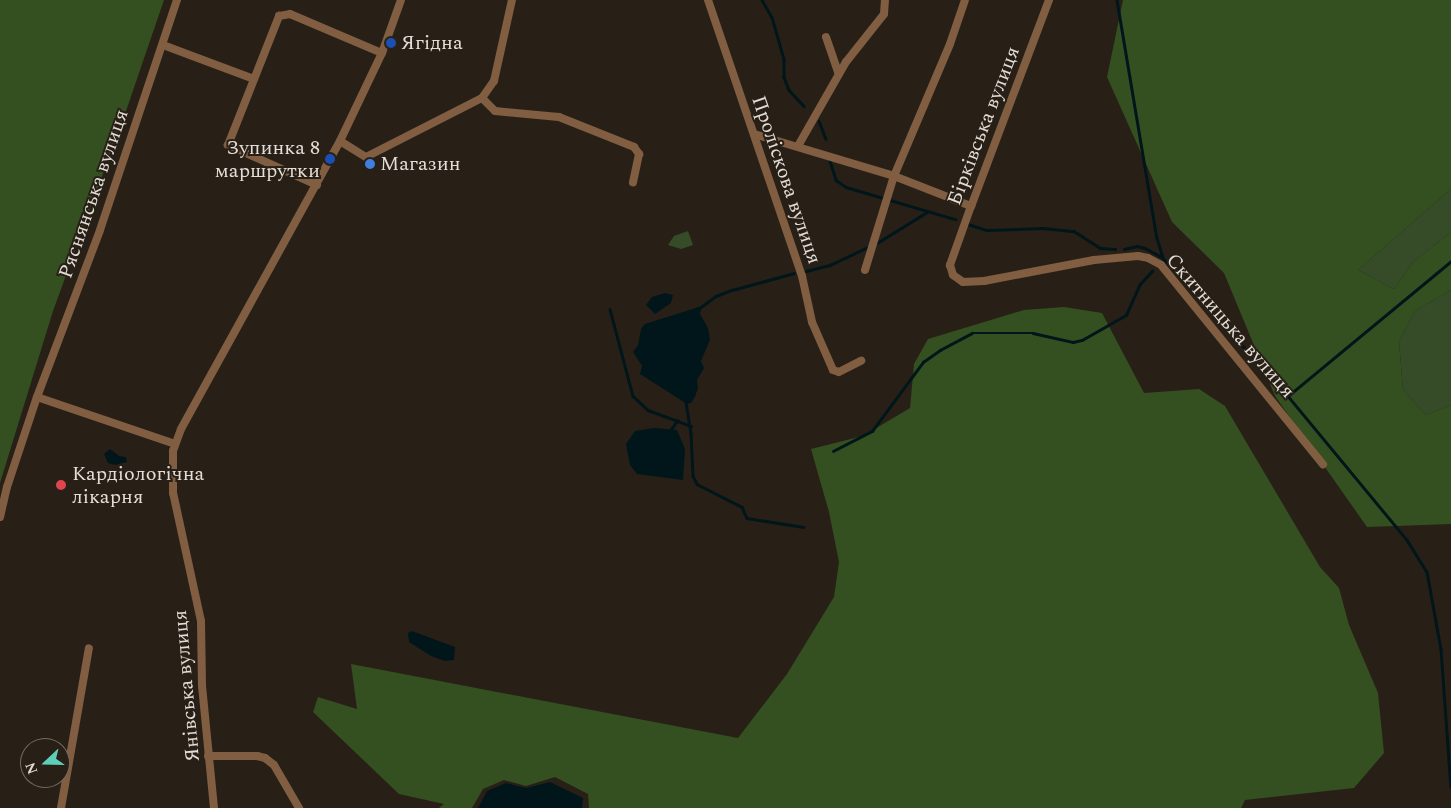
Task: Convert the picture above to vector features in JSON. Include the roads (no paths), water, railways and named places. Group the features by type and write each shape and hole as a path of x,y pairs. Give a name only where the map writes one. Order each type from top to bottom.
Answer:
{"street":[{"name":"Ряснянська вулиця","path":"0,517 7,487 100,230 177,0"},
{"path":"38,397 175,444 340,141 382,53 402,0"},
{"path":"340,141 366,157 482,98 494,81 512,0"},
{"name":"Проліскова вулиця","path":"708,0 802,276 812,322 833,370 838,372 861,361"},
{"path":"798,146 839,74 884,14 885,0"},
{"path":"865,270 894,176 950,44 964,0"},
{"name":"Бірківська вулиця","path":"950,265 970,206 1049,0"},
{"path":"317,185 228,144 279,16 290,14 382,53"},
{"path":"826,37 839,74"},
{"path":"163,45 254,79"},
{"path":"482,98 495,111 559,117 634,147 639,156 633,182"},
{"path":"754,134 894,176 970,206"},
{"name":"Скитницька вулиця","path":"950,265 953,275 963,282 984,281 1094,260 1138,256 1148,258 1161,265 1323,464"},
{"name":"Янівська вулиця","path":"175,444 172,471 173,493 201,621 202,686 214,808"},
{"path":"61,808 89,648"},
{"path":"208,756 257,756 265,758 274,765 299,808"}],"waterway":[{"path":"762,0 772,17 784,59 784,77 789,90 804,106"},
{"path":"1117,0 1157,238 1163,258 1288,396 1407,540 1427,572 1441,649 1451,787"},
{"path":"819,121 826,139"},
{"path":"830,161 836,180 846,187 955,219"},
{"path":"877,243 927,212"},
{"path":"968,224 987,230 1043,228 1074,231 1100,248 1115,249"},
{"path":"806,271 830,265 870,246"},
{"path":"1124,249 1137,246 1162,257"},
{"path":"1288,396 1451,261"},
{"path":"833,451 872,431 923,362 940,350 972,333 1033,333 1073,342 1082,340 1126,315 1140,284 1152,271"},
{"path":"698,309 716,296 794,273"},
{"path":"610,309 633,396 648,410 691,426"},
{"path":"686,402 691,433 693,476 697,484 742,507 747,518 803,527"},
{"path":"669,432 677,421"}],"place":[{"name":"Ягідна","path":"391,43"},
{"name":"Зупинка 8 маршрутки","path":"330,159"},
{"name":"Магазин","path":"370,164"},
{"name":"Кардіологічна лікарня","path":"61,485"}]}
